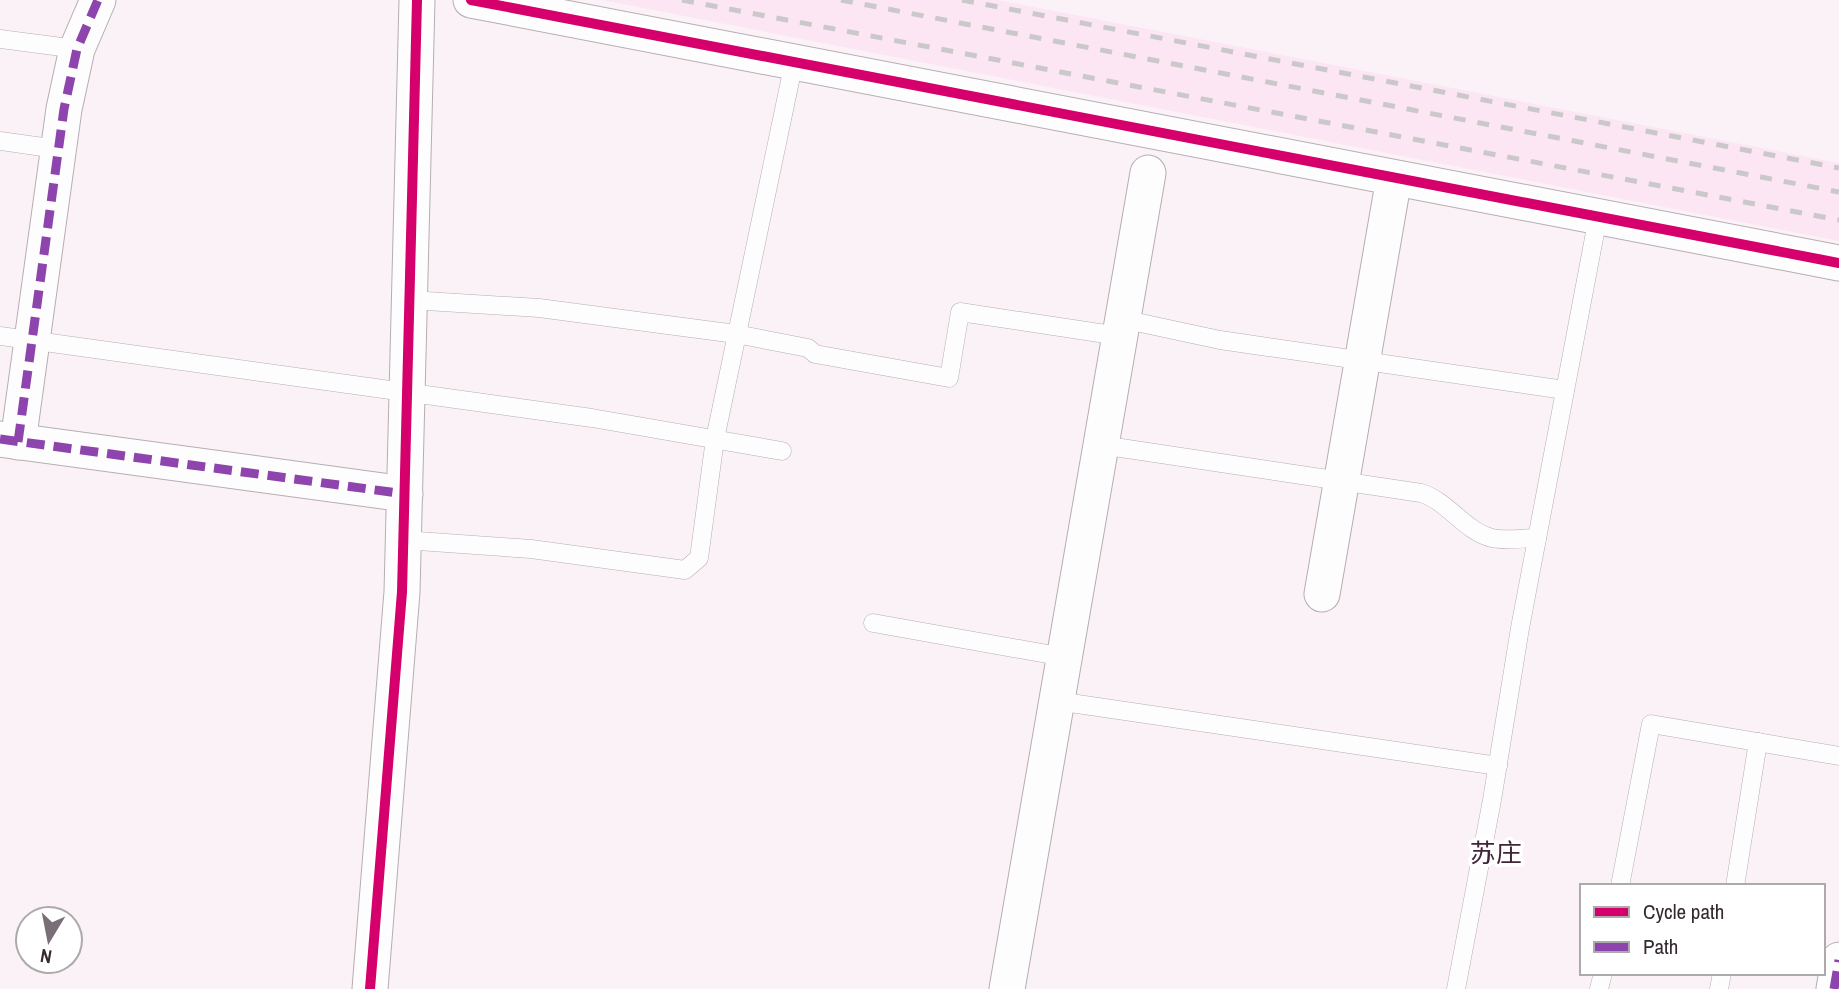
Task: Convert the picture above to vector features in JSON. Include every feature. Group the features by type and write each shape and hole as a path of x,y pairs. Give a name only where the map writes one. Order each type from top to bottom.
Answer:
{"street":[{"path":"98,0 77,50 15,338 9,440 405,494"},
{"path":"370,989 402,592 417,0"},
{"path":"471,0 1839,263"},
{"path":"1007,989 1148,173"},
{"path":"1322,594 1394,178"},
{"path":"1834,989 1839,960"}],"lane":[{"path":"0,39 77,50"},
{"path":"404,540 531,549 685,570 699,558 715,439 794,62"},
{"path":"0,141 57,149"},
{"path":"1456,989 1498,766 1520,628 1598,217"},
{"path":"410,300 539,308 736,334 808,348 815,354 949,378 960,312 1220,340 1565,390"},
{"path":"15,338 592,418 782,451"},
{"path":"1101,444 1342,480 1434,497 1473,528 1492,538 1537,538"},
{"path":"873,623 1064,657"},
{"path":"1057,701 1498,766"},
{"path":"1620,884 1651,724 1839,756"},
{"path":"1735,884 1758,743"}],"shaded area":[{"path":"602,0 998,0 1839,163 1839,241"}],"railway":[{"path":"682,0 1839,220"},
{"path":"841,0 1839,192"},
{"path":"962,0 1839,168"}],"marked path":[{"path":"18,442 64,109 77,49 98,0"},
{"path":"0,439 405,494"},
{"path":"1834,989 1839,960"}],"cycle path":[{"path":"370,989 402,592 417,0"},
{"path":"471,0 1839,263"}],"district":[{"name":"苏庄","path":"1496,853"}]}
